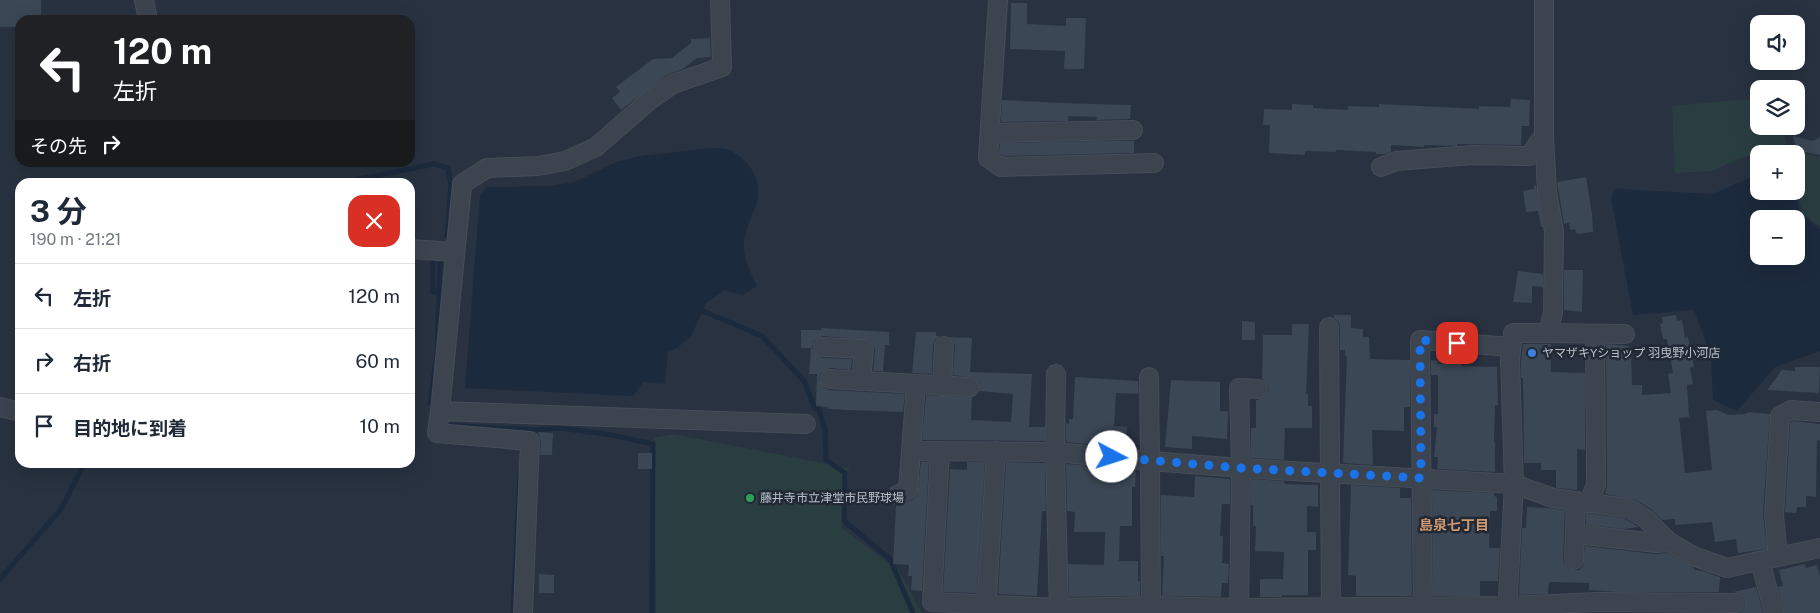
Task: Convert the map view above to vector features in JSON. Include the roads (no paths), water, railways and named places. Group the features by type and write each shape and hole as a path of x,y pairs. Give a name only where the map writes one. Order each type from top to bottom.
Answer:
{"street":[{"path":"144,0 147,15"},
{"path":"522,613 530,441 437,433 462,184 487,168 538,166 565,161 596,147 650,100 673,84 722,67 720,0"},
{"path":"998,0 988,158 1001,167 1154,163"},
{"path":"1544,0 1544,135 1547,191 1554,231 1554,313 1548,333"},
{"path":"990,133 1133,130"},
{"path":"1381,167 1396,161 1463,156 1530,156 1544,135"},
{"path":"415,249 455,252"},
{"path":"1328,326 1330,610"},
{"path":"1508,609 1514,484 1510,361 1513,332 1625,334"},
{"path":"1574,560 1575,534 1583,502 1596,484 1595,334"},
{"path":"1423,610 1420,340 1512,347"},
{"path":"942,386 944,346"},
{"path":"824,347 864,349 861,381"},
{"path":"1056,374 1055,452 1059,610"},
{"path":"1149,378 1151,609"},
{"path":"830,379 970,387"},
{"path":"897,495 908,490 916,384"},
{"path":"1239,610 1241,468 1239,388 1258,389"},
{"path":"0,407 15,411"},
{"path":"1778,557 1774,515 1780,416 1791,410 1820,412"},
{"path":"440,411 806,424"},
{"path":"911,451 1055,452 1241,468 1514,484 1553,498 1628,508 1645,518 1669,542 1692,556 1727,568 1778,557 1819,551"},
{"path":"940,451 932,602 986,609 1059,610 1423,610 1597,608 1737,603"},
{"path":"986,609 996,451"},
{"path":"1575,534 1656,543 1669,542"},
{"path":"1760,561 1774,613"}],"water":[{"path":"711,148 726,149 740,157 751,168 757,182 758,198 746,230 744,248 748,265 757,286 742,295 724,290 706,303 691,336 677,348 668,352 665,384 643,382 633,396 465,388 480,195 487,187 551,186 575,182 616,162 640,156"},
{"path":"1750,178 1750,200 1797,200 1799,210 1750,210 1750,265 1805,265 1805,217 1820,229 1820,351 1775,367 1737,411 1713,400 1711,356 1694,310 1633,315 1611,198 1616,189 1713,194"}],"waterway":[{"path":"365,178 434,164 448,168 451,185 447,236"},
{"path":"431,255 433,255 433,292 439,292"},
{"path":"430,403 437,353 440,262"},
{"path":"698,313 703,311 762,336 804,381 815,408 819,409 825,430 826,460 845,473 844,521 890,559 913,613"},
{"path":"445,425 533,430 561,428 611,435 653,444 652,613"},
{"path":"0,579 61,509 82,468"},
{"path":"513,613 520,474"}],"place":[{"name":"ヤマザキYショップ 羽曳野小河店","path":"1532,353"},
{"name":"藤井寺市立津堂市民野球場","path":"750,498"}],"district":[{"name":"島泉七丁目","path":"1454,525"}]}
